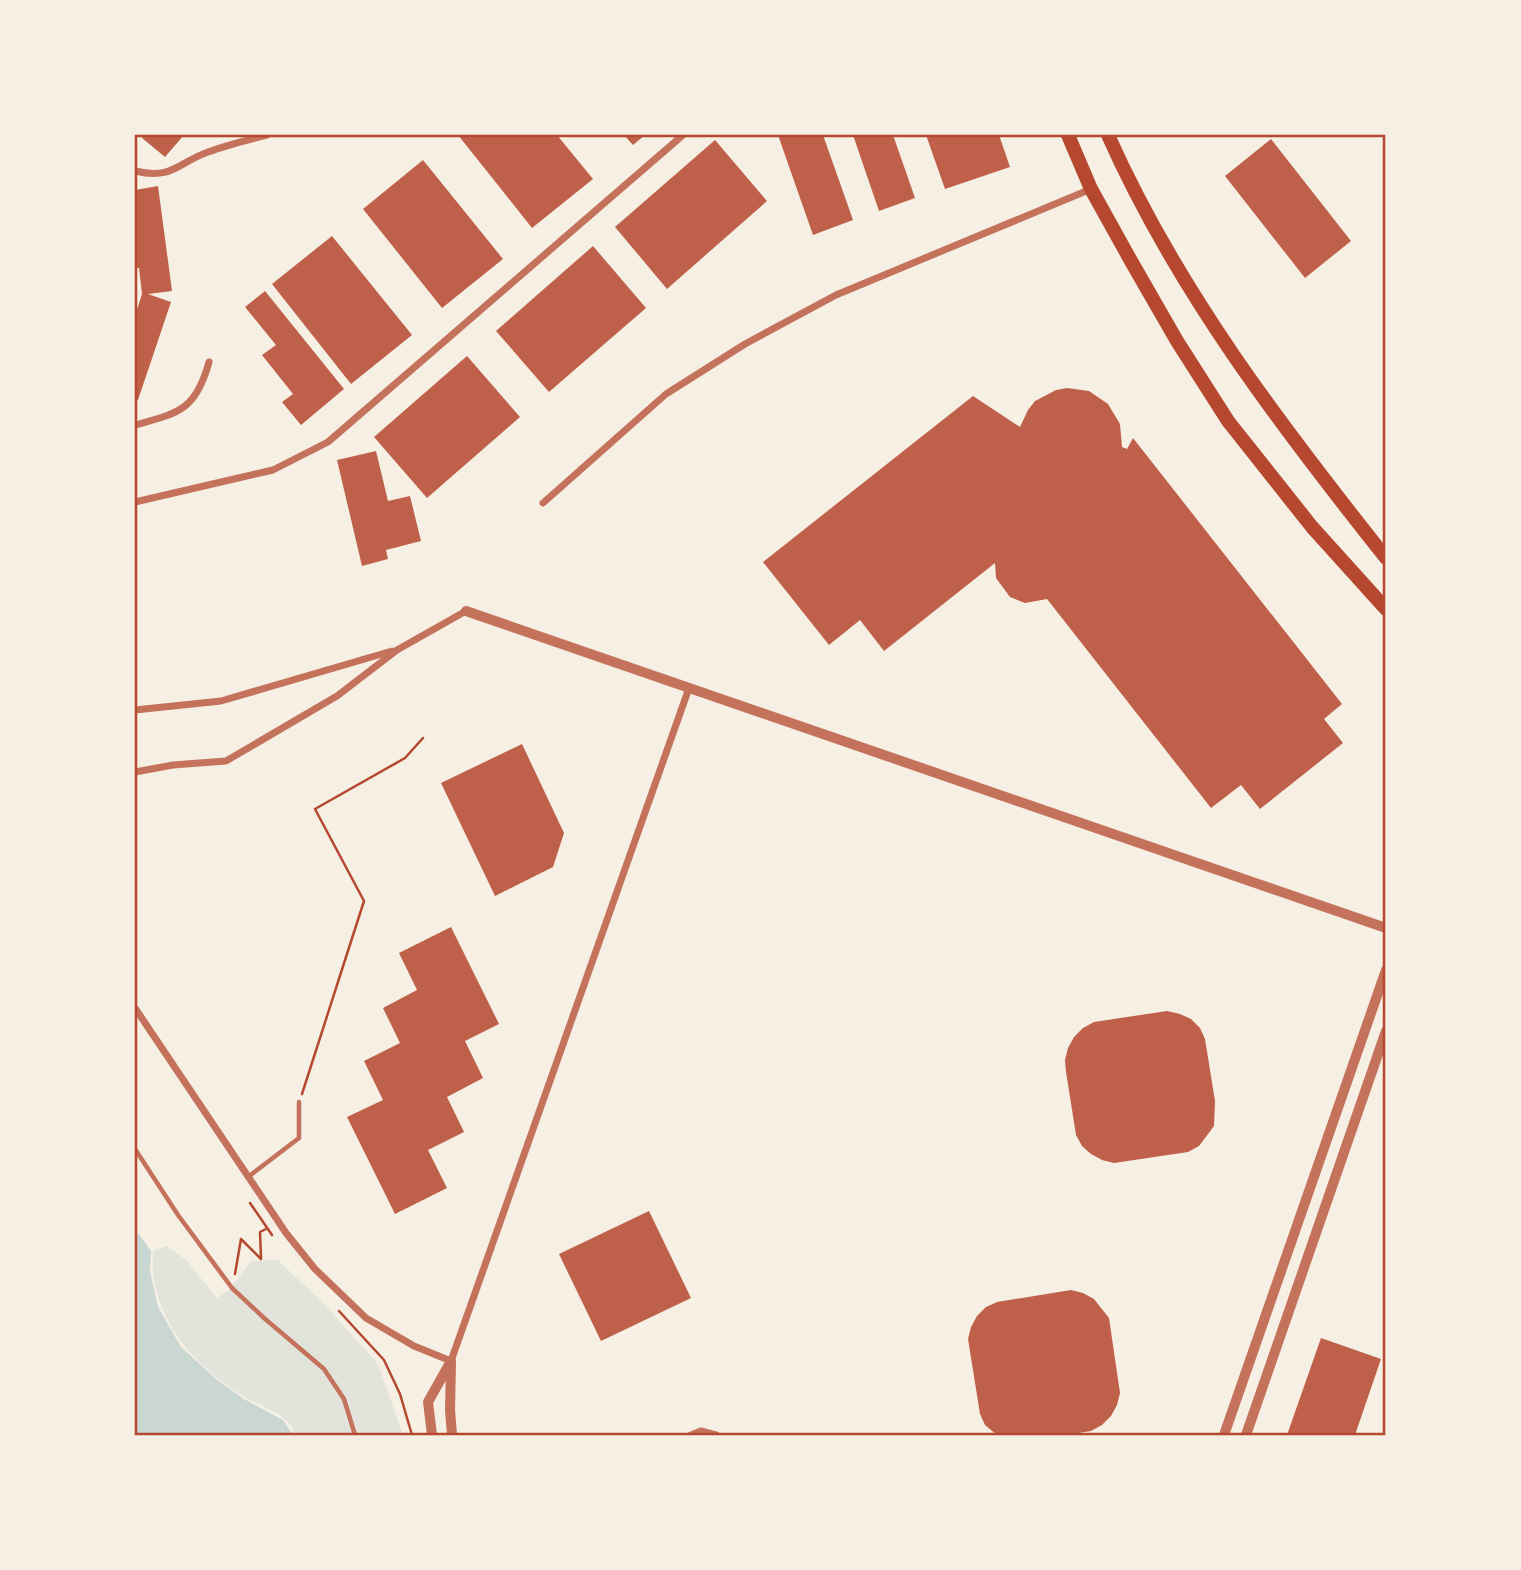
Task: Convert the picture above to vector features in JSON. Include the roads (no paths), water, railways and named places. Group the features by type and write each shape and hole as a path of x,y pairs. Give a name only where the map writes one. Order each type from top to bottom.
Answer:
{"main road":[{"path":"1068,135 1091,189 1177,341 1228,421 1312,527 1386,609"},
{"path":"1108,135 1162,239 1210,320 1262,397 1386,558"}],"street":[{"path":"135,171 154,174 173,171 205,152 267,135"},
{"path":"135,502 273,470 328,442 683,135"},
{"path":"543,503 666,394 745,344 836,295 1091,189"},
{"path":"135,425 172,415 185,408 198,392 209,362"},
{"path":"135,772 173,765 226,761 337,696 397,650 466,611 1386,928"},
{"path":"135,710 221,701 397,650"},
{"path":"432,1435 428,1402 451,1361 688,688"},
{"path":"1224,1435 1386,970"},
{"path":"135,1008 248,1178 315,1269 366,1318 414,1346 451,1361"},
{"path":"1246,1435 1386,1031"},
{"path":"451,1361 452,1435"},
{"path":"691,1435 701,1431 716,1435"}],"lane":[{"path":"248,1178 299,1138 299,1102"},
{"path":"135,1149 178,1215 232,1288 324,1369 344,1399 355,1435"}]}
